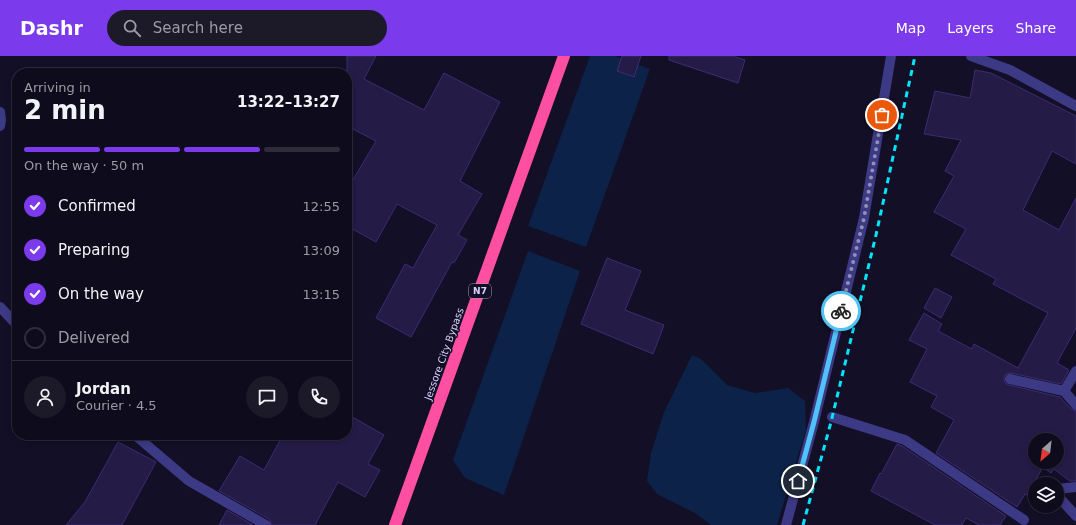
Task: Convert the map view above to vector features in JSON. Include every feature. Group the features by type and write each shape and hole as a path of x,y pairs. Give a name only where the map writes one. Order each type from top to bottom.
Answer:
{"highway":[{"name":"Jessore City Bypass","path":"395,525 564,56"}],"street":[{"path":"786,525 814,422 864,218 891,56"},
{"path":"971,56 1010,70 1076,106"},
{"path":"0,112 0,126"},
{"path":"0,307 12,320"},
{"path":"1064,391 1076,371"},
{"path":"1010,378 1064,391 1076,405"},
{"path":"832,417 905,440 1024,520"},
{"path":"141,440 189,482 266,525"},
{"path":"1064,488 1076,487"},
{"path":"1064,503 1076,517 1072,525"}],"water":[{"path":"590,56 615,56 650,69 586,247 528,226"},
{"path":"528,251 580,271 504,495 465,478 453,460"},
{"path":"692,355 701,359 727,385 755,393 788,388 805,401 806,430 777,525 711,525 695,513 657,494 647,481 651,453 664,412"}],"building":[{"path":"347,56 376,56 364,79 424,110 444,73 500,102 460,181 482,194 458,235 467,240 454,263 452,262 411,337 376,318 405,264 413,268 437,225 397,204 376,242 352,229 352,182 376,141 352,129 352,68 347,68"},
{"path":"622,56 641,56 634,77 617,71"},
{"path":"669,56 732,56 745,60 738,83 669,60"},
{"path":"975,70 991,73 1076,116 1076,164 1052,151 1023,210 1059,230 1076,198 1076,328 1057,363 1069,370 1061,384 1011,373 1006,374 1004,378 1005,383 1009,385 1060,397 1071,409 1076,411 1076,481 1070,481 1054,469 1064,469 1064,433 1028,433 1028,469 1042,469 1037,477 1028,477 1028,493 1027,495 1025,494 1017,507 936,453 954,420 931,407 937,396 910,382 927,349 909,340 924,313 942,324 938,331 972,349 974,344 1018,368 1048,313 993,284 996,279 951,255 966,229 934,212 954,176 945,171 961,140 924,134 935,91 970,98"},
{"path":"607,258 641,271 625,310 664,325 653,354 581,324"},
{"path":"935,288 952,297 941,318 924,308"},
{"path":"352,417 384,435 368,464 380,470 365,497 338,482 315,525 272,525 269,519 219,491 240,456 264,470 280,440 352,440"},
{"path":"118,442 156,462 122,525 66,525 85,502"},
{"path":"897,444 1006,516 1000,525 979,525 966,518 962,525 935,525 871,491"},
{"path":"1046,469 1054,469 1051,473"},
{"path":"227,510 253,525 219,525"}],"railway":[{"path":"803,525 831,422 876,235 915,56"}],"way so far":[{"path":"841,311 864,218 882,115"}],"route":[{"path":"798,481 841,311"}]}
